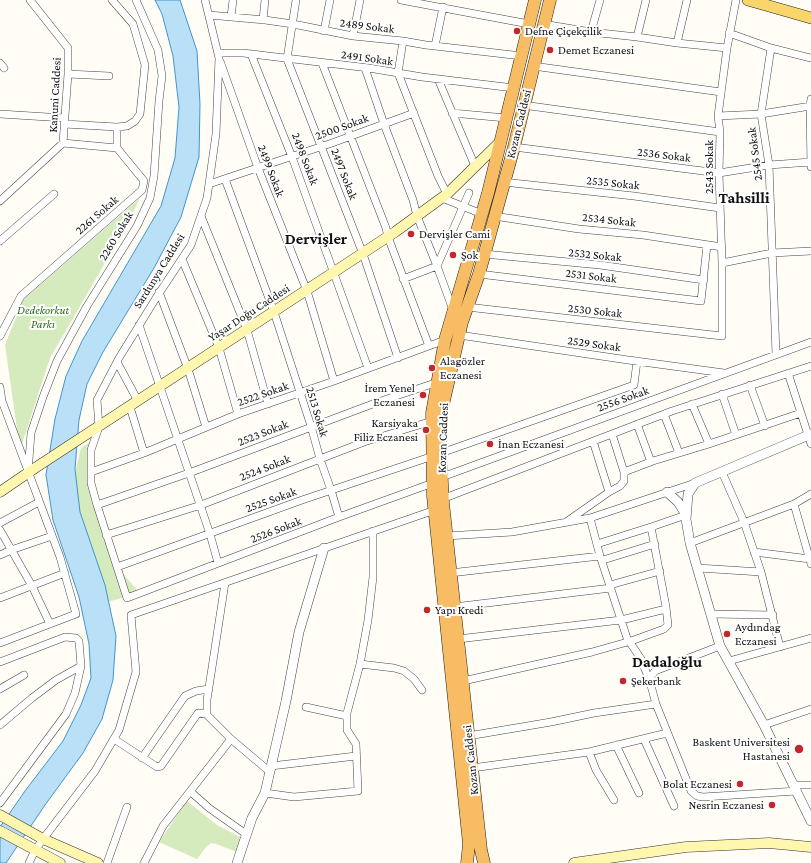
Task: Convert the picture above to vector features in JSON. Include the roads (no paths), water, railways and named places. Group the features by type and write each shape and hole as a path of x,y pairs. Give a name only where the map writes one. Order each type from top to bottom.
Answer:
{"highway":[{"name":"Kozan Caddesi","path":"467,863 469,844 435,510 437,454 442,409 459,335 484,254 488,215 500,145 535,0"},
{"name":"Kozan Caddesi","path":"437,454 432,413 445,340 453,312 488,215 503,182 550,0"},
{"path":"500,145 503,152 513,148"},
{"name":"Kozan Caddesi","path":"437,480 442,499 481,850 484,863"}],"main road":[{"path":"748,0 811,18"},
{"name":"Yaşar Doğu Caddesi","path":"0,492 388,238 444,196 500,145"},
{"path":"1,815 39,837 98,863"},
{"path":"0,831 60,863"},
{"path":"574,863 686,847 769,844 811,847"}],"street":[{"path":"32,3 41,0"},
{"path":"0,114 117,127 127,126 135,121 140,114 145,65 133,24 112,0"},
{"name":"2260 Sokak","path":"28,473 31,433 43,396 57,362 86,306 137,226 150,198 154,176 162,76 158,50 136,0"},
{"name":"Sardunya Caddesi","path":"99,426 97,400 139,325 191,244 207,198 216,134 218,55 205,0"},
{"path":"231,17 233,0"},
{"path":"263,20 265,0"},
{"path":"287,59 296,0"},
{"path":"324,31 330,0"},
{"path":"353,36 360,0"},
{"path":"402,0 430,2 443,7 529,24"},
{"path":"591,32 600,0"},
{"path":"637,37 646,0"},
{"path":"677,44 687,0"},
{"name":"2543 Sokak","path":"722,336 722,247 719,174 720,132 718,116 729,33 736,0"},
{"name":"Kanuni Caddesi","path":"0,200 63,143 68,74 68,48 32,3"},
{"path":"435,46 443,7"},
{"name":"2489 Sokak","path":"209,15 293,24 353,36 522,56"},
{"path":"543,24 677,44 727,48"},
{"path":"729,33 771,48 811,58"},
{"path":"403,41 398,73 438,176 444,196"},
{"name":"2545 Sokak","path":"771,48 761,114 769,166 776,354"},
{"name":"2491 Sokak","path":"218,55 251,54 514,88"},
{"name":"2498 Sokak","path":"251,54 292,157 368,368"},
{"name":"2499 Sokak","path":"218,55 258,168 307,291 334,381"},
{"name":"2497 Sokak","path":"287,59 363,254 398,358"},
{"path":"322,63 386,228 388,238 429,346"},
{"path":"533,66 721,92"},
{"path":"365,68 384,124 413,200 417,216 453,312"},
{"path":"68,74 109,76"},
{"path":"438,79 476,166"},
{"path":"718,116 761,114 811,104 811,167"},
{"path":"523,106 720,132"},
{"name":"2500 Sokak","path":"209,184 322,147 414,113"},
{"path":"452,113 506,118"},
{"path":"63,143 117,148 117,127"},
{"name":"2261 Sokak","path":"0,336 21,296 142,190 144,181 117,148"},
{"name":"2536 Sokak","path":"513,148 719,174 769,166 811,162"},
{"name":"2513 Sokak","path":"225,179 274,312 339,517"},
{"name":"2535 Sokak","path":"503,182 634,196 720,208"},
{"path":"403,279 437,266 469,193"},
{"path":"1,238 54,194"},
{"name":"2534 Sokak","path":"444,196 463,206 488,215 722,247"},
{"path":"201,216 247,330 268,404"},
{"path":"704,280 707,245"},
{"path":"722,264 772,253 811,251"},
{"name":"2532 Sokak","path":"484,254 600,266 704,280"},
{"path":"182,259 219,348 238,414"},
{"name":"2531 Sokak","path":"479,274 701,301 704,280"},
{"path":"160,292 188,369 206,427"},
{"name":"2530 Sokak","path":"467,307 722,336"},
{"path":"139,325 177,439 201,504 218,564"},
{"name":"2529 Sokak","path":"459,335 726,373"},
{"name":"2522 Sokak","path":"91,472 144,453 238,414 334,381 445,340"},
{"name":"2556 Sokak","path":"437,480 811,342"},
{"name":"2525 Sokak","path":"117,567 331,490 634,385 637,361"},
{"path":"117,362 134,404 144,453"},
{"path":"442,499 664,414 811,366"},
{"path":"446,536 512,532 590,518 695,482 810,438 788,373"},
{"name":"2523 Sokak","path":"97,505 189,473 311,426 438,382"},
{"path":"750,385 765,426"},
{"path":"0,387 1,400 65,573 76,614 0,643"},
{"path":"722,394 736,435"},
{"path":"692,404 709,444"},
{"path":"624,472 765,426 801,412"},
{"path":"664,414 679,453"},
{"name":"2524 Sokak","path":"106,535 201,504 364,442 432,421"},
{"path":"637,424 651,462"},
{"path":"99,426 91,450 91,483 117,567"},
{"path":"563,524 620,486 624,480 624,472 612,434"},
{"path":"593,441 609,492"},
{"path":"722,472 744,522 761,572 780,647"},
{"name":"2526 Sokak","path":"117,567 127,598 437,480"},
{"path":"695,482 688,494 686,515 690,544 720,646 730,661 764,724 811,821"},
{"path":"667,492 678,502 686,515"},
{"path":"690,544 794,504 811,494"},
{"path":"0,523 39,502"},
{"path":"754,552 810,562 794,504"},
{"path":"29,863 32,848 39,837 95,770 119,730 136,672 130,615 435,510"},
{"path":"597,544 686,515"},
{"path":"590,518 627,638 631,641 641,659 650,682 656,704 686,782 691,791 697,796 703,797 796,788 811,785"},
{"path":"463,681 532,666 631,641 664,629 668,625 666,609 651,527"},
{"path":"0,530 32,586 50,624"},
{"path":"265,793 294,797 358,791 356,744 347,730 347,716 360,664 368,620 373,577 373,531"},
{"path":"0,555 52,536"},
{"path":"450,573 602,558 654,544"},
{"path":"236,863 252,818 265,793 286,701 299,632 324,548"},
{"path":"698,568 761,572"},
{"path":"454,607 610,586 660,571"},
{"path":"0,598 65,573"},
{"path":"207,714 209,689 225,583"},
{"path":"458,639 621,620 666,609"},
{"path":"711,614 773,615"},
{"path":"0,662 65,638 76,638 79,641 81,666 75,693 66,714 0,803"},
{"path":"730,661 811,638"},
{"path":"650,682 650,678 655,672 720,646"},
{"path":"360,664 394,668 404,671 414,679 422,690"},
{"path":"0,725 56,680 81,666"},
{"path":"0,690 24,675"},
{"path":"142,758 185,696 209,689"},
{"path":"468,736 594,713 656,704"},
{"path":"306,707 347,716"},
{"path":"764,724 811,709"},
{"path":"114,739 157,767 161,766 198,713 207,714 231,739 271,769 356,756"},
{"path":"472,768 589,752 667,733"},
{"path":"144,863 163,826 231,739"},
{"path":"644,739 674,806"},
{"path":"616,746 639,793"},
{"path":"589,752 596,770 614,800"},
{"path":"191,792 209,808 246,834"},
{"path":"107,863 127,807"}],"water":[{"path":"155,0 180,0 197,51 200,104 199,157 181,217 154,268 103,352 87,384 79,420 75,469 80,512 105,585 116,636 113,680 102,719 83,753 45,805 6,863 0,863 0,827 63,741 81,705 91,678 89,644 79,597 53,520 46,475 55,419 66,376 82,341 161,206 175,158 179,107 173,56 162,14"}],"place":[{"name":"Defne Çiçekçilik","path":"517,31"},
{"name":"Demet Eczanesi","path":"550,50"},
{"name":"Dervişler Cami","path":"411,234"},
{"name":"Şok","path":"453,255"},
{"name":"Alagözler Eczanesi","path":"432,368"},
{"name":"İrem Yenel Eczanesi","path":"423,395"},
{"name":"Karsiyaka Filiz Eczanesi","path":"426,430"},
{"name":"İnan Eczanesi","path":"490,444"},
{"name":"Yapı Kredi","path":"427,610"},
{"name":"Aydındag Eczanesi","path":"727,634"},
{"name":"Şekerbank","path":"623,681"},
{"name":"Baskent Universitesi Hastanesi","path":"799,749"},
{"name":"Bolat Eczanesi","path":"740,784"},
{"name":"Nesrin Eczanesi","path":"772,805"}],"district":[{"name":"Tahsilli","path":"744,198"},
{"name":"Dervişler","path":"316,239"},
{"name":"Dadaloğlu","path":"667,662"}],"park label":[{"name":"Dedekorkut Parkı","path":"43,317"}]}
